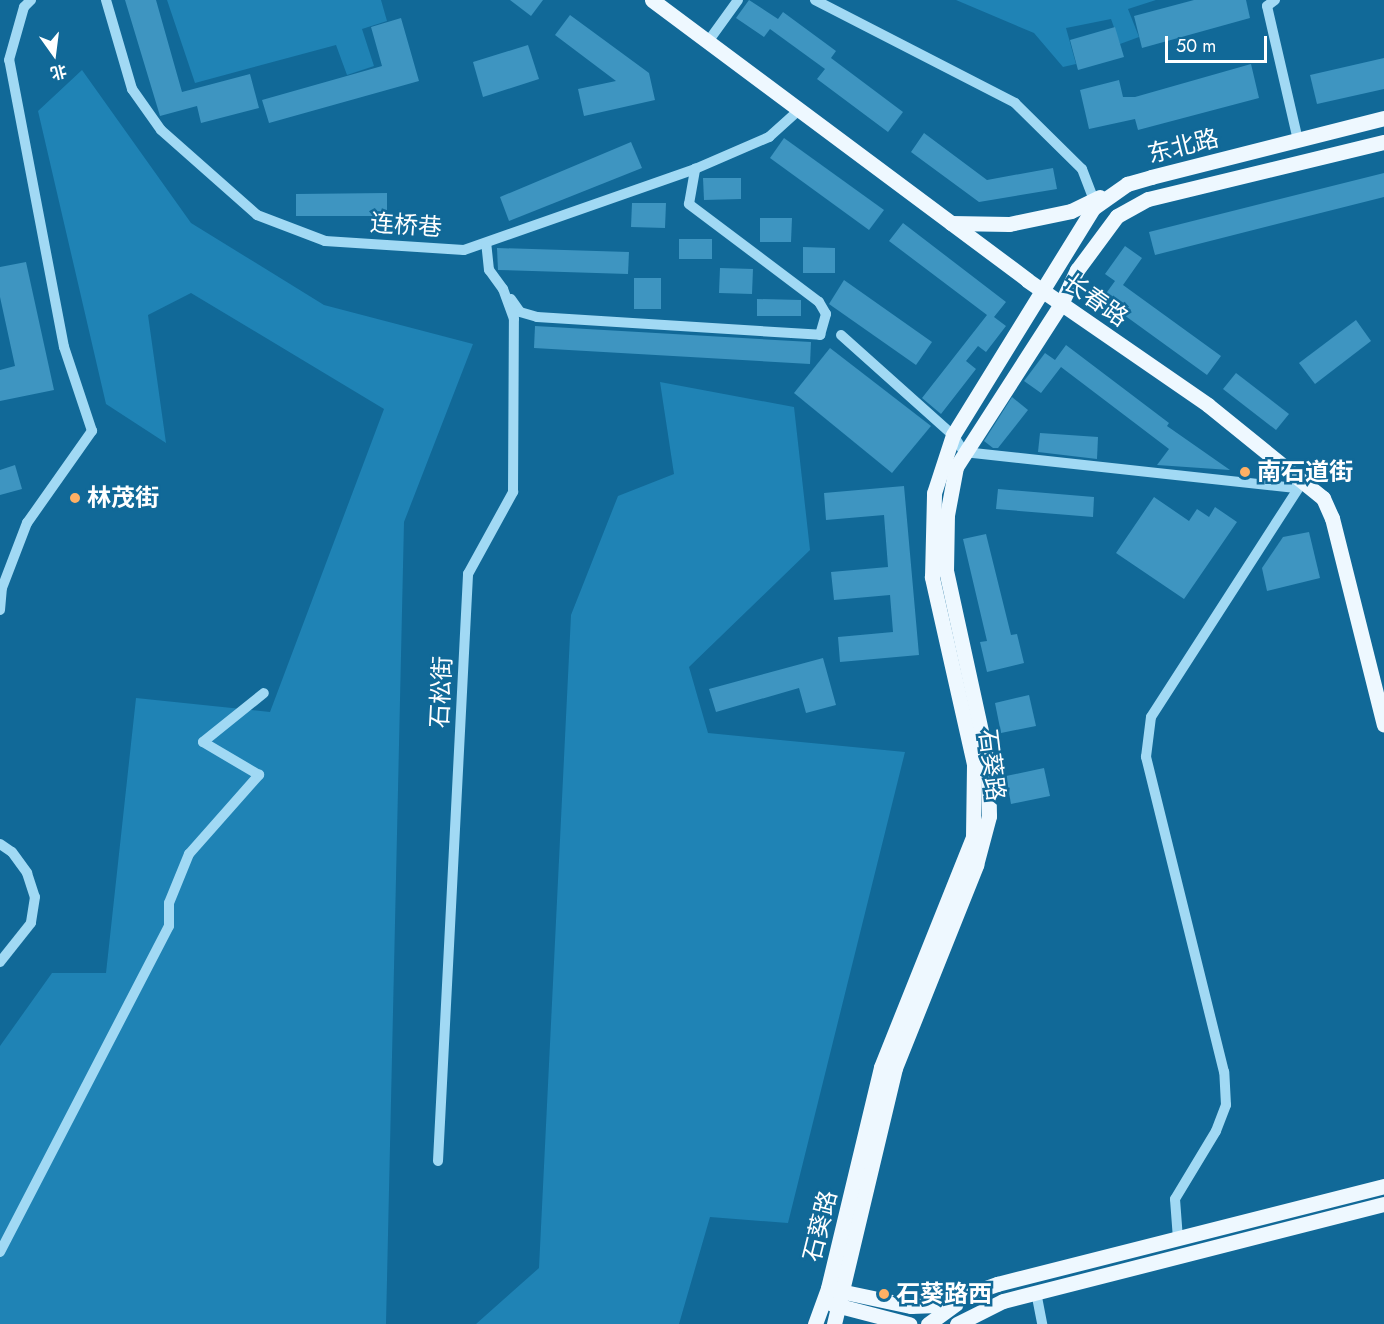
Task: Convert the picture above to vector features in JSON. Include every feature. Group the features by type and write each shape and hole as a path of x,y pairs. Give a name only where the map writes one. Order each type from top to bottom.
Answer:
{"main road":[{"name":"长春路","path":"652,0 798,111 1061,304 1208,405 1301,484 1323,498 1332,518 1384,725"},
{"name":"东北路","path":"1043,290 1093,208 1127,184 1384,118"},
{"name":"东北路","path":"1061,304 1077,270 1117,216 1149,199 1384,142"},
{"path":"951,222 1009,224 1071,211 1127,184"},
{"name":"石葵路","path":"814,1324 825,1295 881,1067 973,837 974,764 945,643 931,550 934,493 953,435 1043,290"},
{"name":"石葵路","path":"835,1323 843,1299 895,1068 976,865 989,816 988,763 946,571 951,484 964,452 1061,304"},
{"path":"928,1324 964,1299 997,1284 1384,1186"},
{"path":"957,1324 1003,1301 1384,1204"},
{"path":"825,1295 910,1306 964,1299"},
{"path":"843,1299 909,1324"}],"street":[{"path":"0,610 2,588 27,524 92,431 64,347 9,60 24,7 31,0"},
{"name":"连桥巷","path":"106,0 132,89 161,130 257,214 325,241 464,250 695,169 769,137 798,111"},
{"path":"707,43 738,0"},
{"path":"815,0 1015,103 1082,169 1094,200"},
{"path":"1275,0 1267,6 1298,140"},
{"path":"504,289 520,312 537,317 820,334 826,314 819,302 689,204 695,169"},
{"name":"石松街","path":"438,1161 468,574 513,492 514,319 504,289 489,270 486,243"},
{"path":"842,335 953,435 964,452 1301,484 1151,717 1146,757 1224,1072 1226,1105 1216,1131 1175,1199 1178,1239"},
{"path":"0,1252 169,926 169,903 189,854 259,775 203,742 264,693"},
{"path":"0,844 17,859 35,897 31,923 0,962"},
{"path":"1036,1292 1042,1324"}],"shaded area":[{"path":"167,0 381,0 387,21 362,29 374,66 347,75 336,45 195,83"},
{"path":"956,0 1156,0 1128,9 1139,37 1120,44 1111,19 1066,28 1076,64 1063,67 1034,33"},
{"path":"82,70 191,223 324,305 473,344 404,522 386,1324 0,1324 0,1046 52,973 106,973 136,698 270,712 384,409 191,293 148,315 166,443 106,404 38,111"},
{"path":"660,382 794,407 810,550 689,667 708,733 905,752 788,1223 710,1217 679,1324 476,1324 539,1268 571,615 618,496 674,474"}],"building":[{"path":"125,0 156,0 182,92 250,74 259,108 201,123 197,106 160,116"},
{"path":"510,0 543,0 531,16"},
{"path":"749,0 778,19 783,12 836,51 831,58 903,112 888,132 817,79 825,69 770,29 764,37 736,18"},
{"path":"1194,0 1246,0 1250,18 1142,48 1134,16"},
{"path":"570,15 649,73 655,100 584,116 578,89 616,81 555,35"},
{"path":"401,18 419,81 269,123 262,100 382,66 371,27"},
{"path":"1115,27 1124,57 1078,70 1070,40"},
{"path":"528,45 539,79 483,97 473,62"},
{"path":"1384,58 1384,89 1317,104 1310,75"},
{"path":"1251,64 1259,98 1138,130 1135,119 1089,129 1080,90 1119,80 1123,97 1135,97"},
{"path":"924,133 987,180 1053,168 1057,189 979,202 911,152"},
{"path":"784,138 884,210 869,230 770,158"},
{"path":"631,142 642,168 509,221 500,197"},
{"path":"1384,173 1384,197 1155,255 1149,232"},
{"path":"703,178 741,178 741,199 704,200"},
{"path":"387,193 387,216 296,216 296,194"},
{"path":"632,203 666,203 665,228 631,227"},
{"path":"760,218 792,218 791,242 760,242"},
{"path":"903,223 1006,302 994,317 1006,326 986,352 978,346 966,361 976,369 941,414 922,398 987,315 889,241"},
{"path":"679,239 712,239 712,259 679,259"},
{"path":"1125,246 1142,258 1123,285 1221,356 1207,375 1102,299 1115,281 1105,274"},
{"path":"803,247 835,248 835,273 803,273"},
{"path":"497,248 629,252 628,274 498,270"},
{"path":"26,262 54,390 0,401 0,370 15,366 0,297 0,267"},
{"path":"720,268 753,269 752,294 719,293"},
{"path":"634,278 661,278 661,309 634,309"},
{"path":"844,280 932,342 916,365 829,304"},
{"path":"757,299 801,300 801,316 757,316"},
{"path":"1356,320 1371,341 1315,384 1299,363"},
{"path":"535,326 811,342 810,364 534,348"},
{"path":"1066,345 1169,423 1167,426 1230,470 1157,465 1169,449 1061,367 1041,393 1024,381 1045,353 1055,360"},
{"path":"830,348 931,426 892,473 794,393"},
{"path":"1236,373 1289,414 1276,430 1223,389"},
{"path":"1012,397 1028,410 998,448 993,448 984,441"},
{"path":"1040,433 1098,437 1097,459 1038,452"},
{"path":"15,465 22,489 0,495 0,470"},
{"path":"904,486 919,655 840,662 838,637 893,632 890,595 834,600 831,572 888,567 884,515 826,520 824,493"},
{"path":"998,489 1094,497 1093,517 996,509"},
{"path":"1154,497 1189,521 1197,509 1209,517 1215,507 1237,522 1184,599 1116,553"},
{"path":"1309,532 1320,578 1267,591 1262,568 1283,537"},
{"path":"986,534 1011,635 1017,634 1024,663 987,672 980,642 987,641 963,539"},
{"path":"823,658 836,705 806,713 799,688 716,712 709,689"},
{"path":"1029,695 1036,726 1001,733 995,703"},
{"path":"1044,768 1050,796 1011,804 1006,776"}],"place":[{"name":"南石道街","path":"1245,472"},
{"name":"林茂街","path":"75,498"},
{"name":"石葵路西","path":"884,1294"}]}
